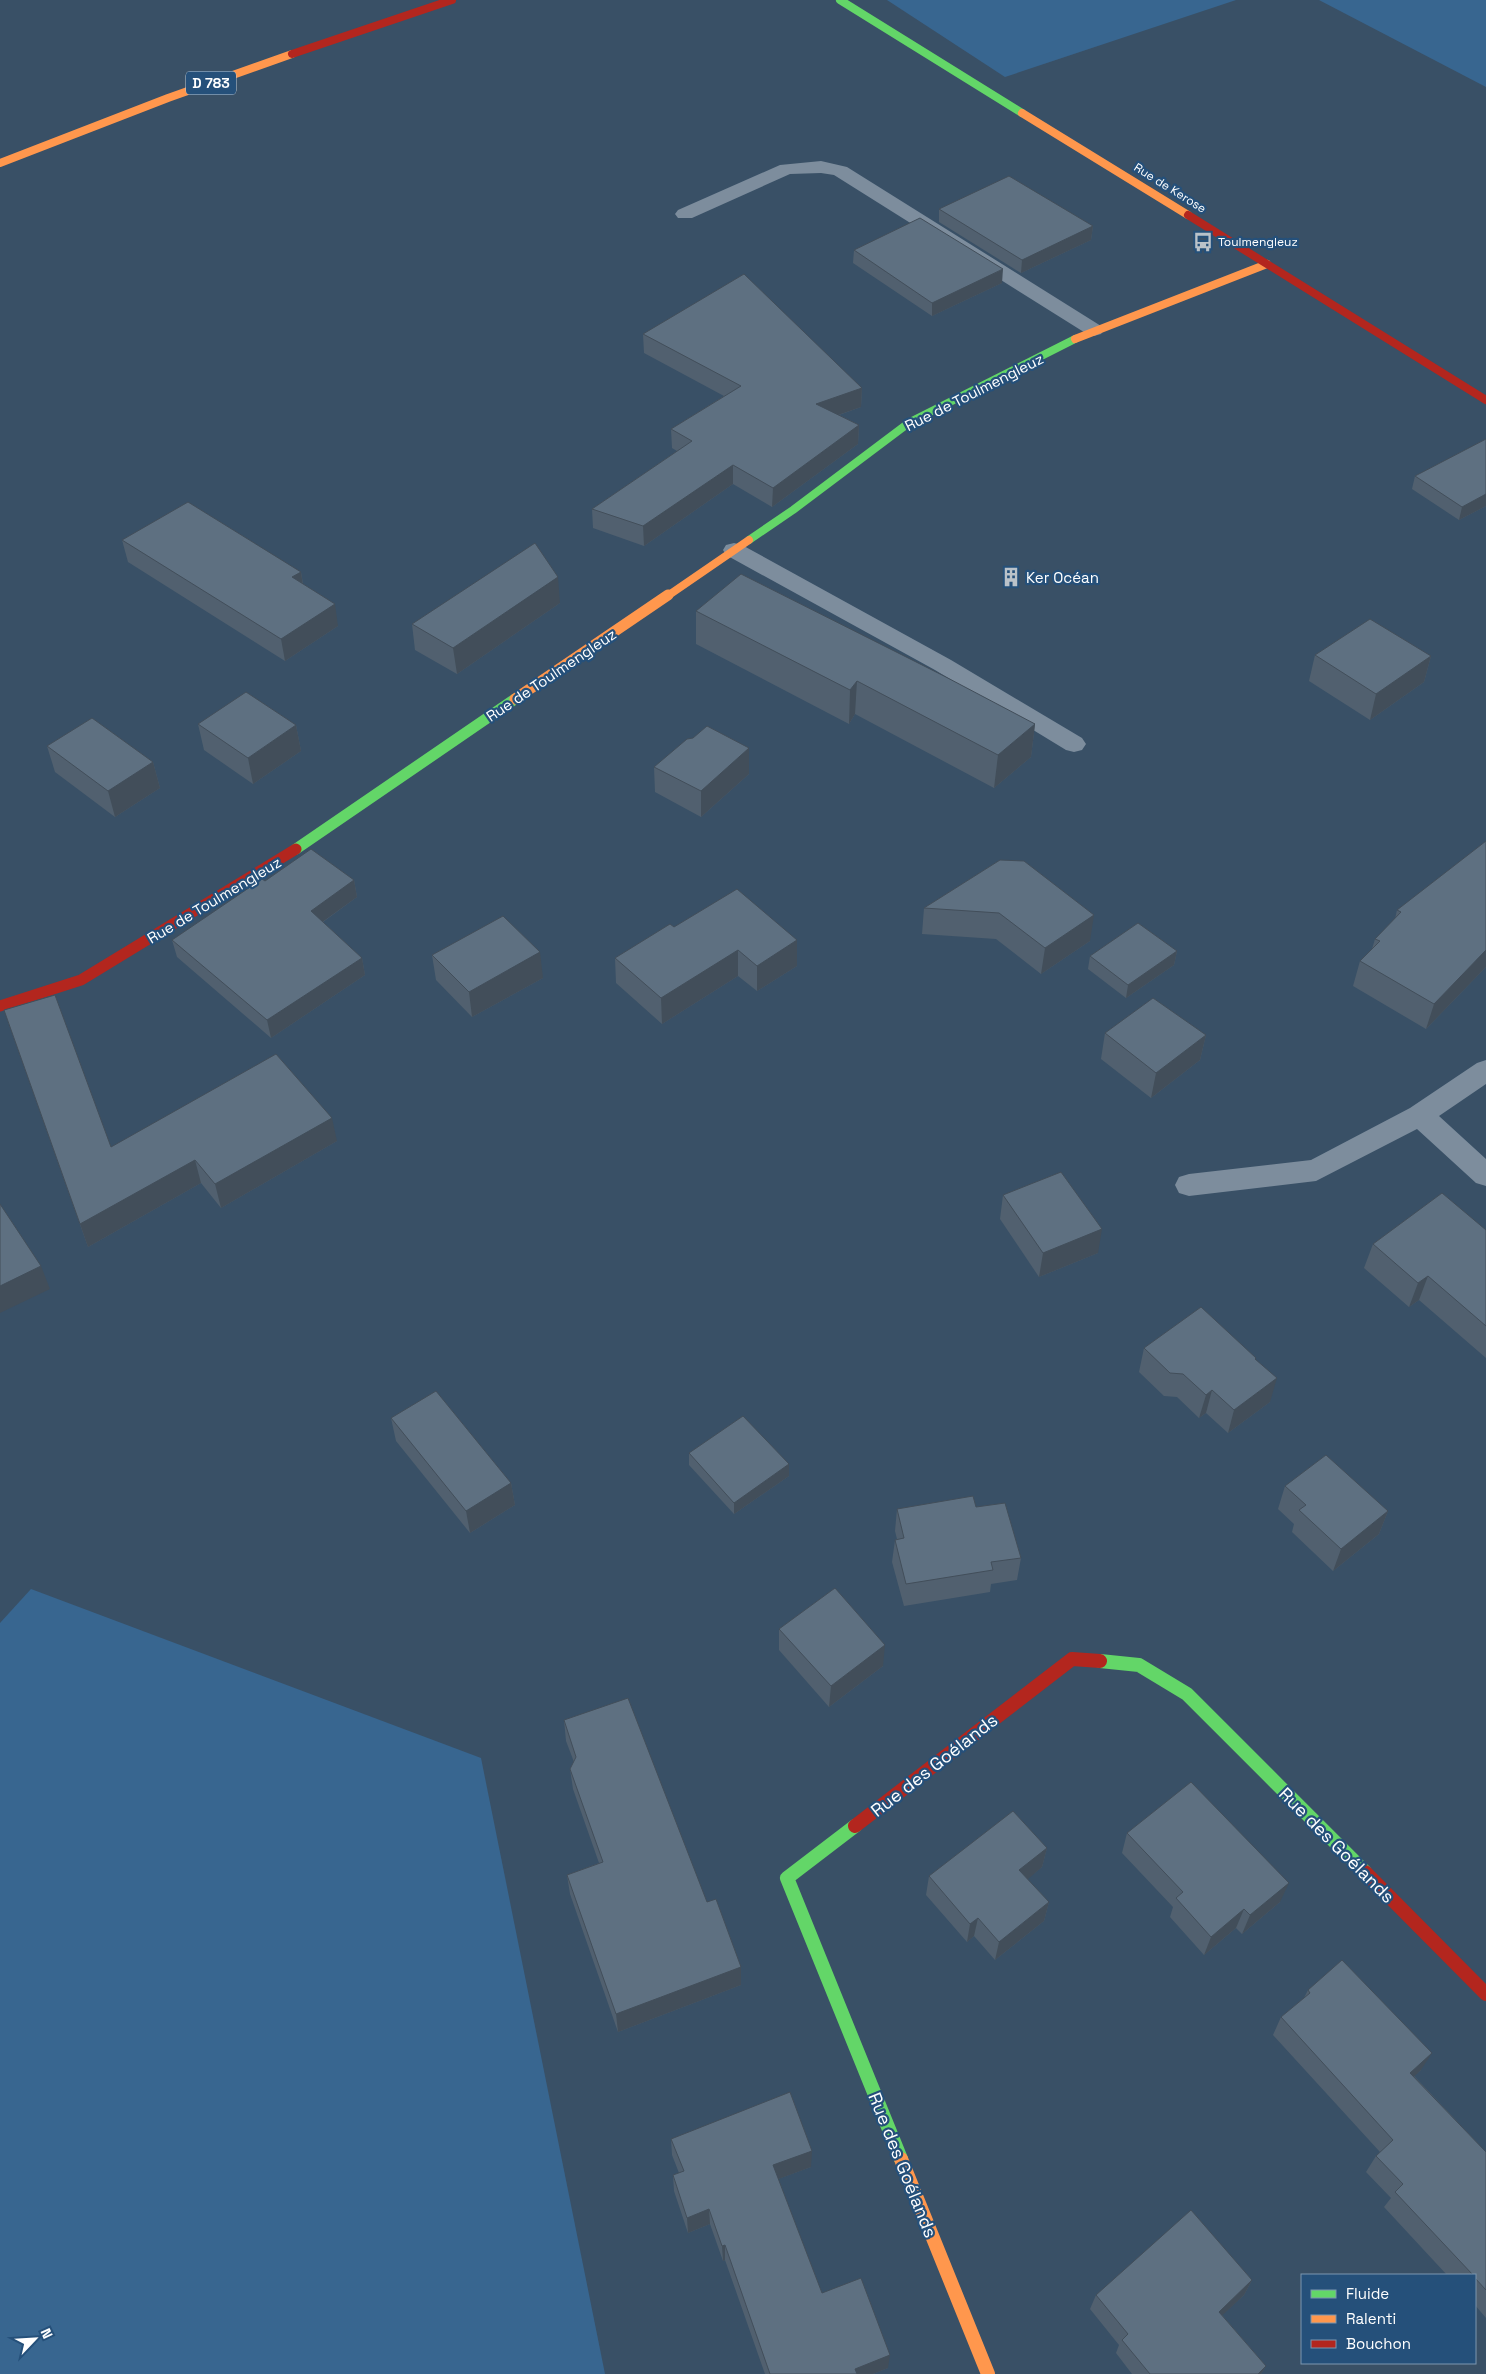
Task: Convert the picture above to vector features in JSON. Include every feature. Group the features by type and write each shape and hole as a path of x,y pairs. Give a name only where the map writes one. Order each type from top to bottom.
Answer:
{"street":[{"name":"D 783","path":"0,163 92,126 452,0"},
{"name":"Rue de Kerose","path":"840,0 1486,400"},
{"path":"686,214 787,169 821,167 840,171 865,184 1094,330"},
{"name":"Rue de Toulmengleuz","path":"0,1006 81,980 280,860 793,510 910,422 1094,330 1267,264"},
{"path":"734,550 943,664 1074,744"},
{"path":"1189,1185 1316,1170 1420,1115 1486,1070"},
{"path":"1420,1115 1486,1176"},
{"name":"Rue des Goélands","path":"988,2374 787,1878 1072,1659 1139,1665 1187,1694 1486,1994"}],"shaded area":[{"path":"887,0 1236,0 1005,77"},
{"path":"1319,0 1486,0 1486,87"},
{"path":"31,1589 481,1758 605,2374 0,2374 0,1623"}],"building":[{"path":"1009,176 1093,226 1022,260 939,209"},
{"path":"920,218 1003,269 932,303 854,250"},
{"path":"744,274 862,388 816,404 859,425 773,488 733,465 643,526 592,509 692,441 671,429 741,386 643,334"},
{"path":"1486,439 1486,494 1462,507 1415,476"},
{"path":"188,502 301,572 292,577 335,604 281,639 122,540"},
{"path":"535,543 558,577 453,648 412,624"},
{"path":"741,574 1035,724 998,755 857,681 850,690 696,611"},
{"path":"1370,619 1431,656 1376,694 1315,655"},
{"path":"246,692 296,725 248,758 198,724"},
{"path":"92,718 153,762 108,791 47,746"},
{"path":"707,726 749,748 701,791 654,767 687,739 693,738"},
{"path":"1486,841 1486,950 1434,1004 1360,961 1380,941 1375,939 1401,912 1397,910"},
{"path":"311,849 354,880 311,911 362,958 267,1020 172,940 262,879 265,881"},
{"path":"1000,860 1024,861 1094,915 1045,948 999,913 924,908"},
{"path":"737,889 797,940 757,966 738,950 661,998 615,958 670,924 674,927"},
{"path":"503,916 540,952 469,992 432,955"},
{"path":"1138,923 1177,951 1128,985 1090,956"},
{"path":"55,995 111,1147 276,1054 332,1118 215,1184 195,1160 80,1224 4,1010"},
{"path":"1153,998 1206,1035 1156,1073 1105,1033"},
{"path":"1061,1172 1102,1229 1043,1253 1003,1195"},
{"path":"1442,1193 1486,1230 1486,1326 1428,1276 1418,1283 1373,1244"},
{"path":"0,1204 41,1266 0,1286"},
{"path":"1201,1307 1277,1378 1234,1410 1212,1390 1206,1395 1183,1374 1170,1373 1144,1348"},
{"path":"436,1391 511,1483 466,1511 391,1418"},
{"path":"743,1416 789,1464 734,1503 689,1453"},
{"path":"1326,1455 1388,1511 1341,1549 1299,1510 1306,1505 1285,1486"},
{"path":"973,1496 976,1507 1005,1503 1021,1558 991,1562 993,1570 906,1584 895,1540 904,1538 897,1509"},
{"path":"835,1588 885,1645 831,1686 779,1629"},
{"path":"628,1698 707,1902 716,1899 741,1967 616,2014 567,1875 603,1862 570,1769 576,1757 564,1720"},
{"path":"1191,1782 1289,1883 1250,1915 1244,1909 1211,1937 1176,1898 1183,1892 1127,1833"},
{"path":"1013,1811 1047,1848 1019,1870 1049,1902 999,1942 978,1918 970,1924 929,1876"},
{"path":"1342,1960 1432,2053 1410,2073 1486,2152 1486,2290 1476,2279 1476,2274 1472,2274 1395,2192 1403,2184 1376,2156 1393,2140 1281,2017 1310,1993 1308,1990"},
{"path":"790,2092 812,2151 773,2165 822,2293 861,2278 890,2355 855,2369 857,2374 770,2374 725,2245 722,2246 709,2209 687,2218 673,2175 684,2171 671,2139"},
{"path":"1191,2210 1252,2280 1219,2312 1266,2366 1258,2374 1150,2374 1122,2340 1128,2334 1096,2295"}],"traffic: fast":[{"path":"840,0 1022,113"},
{"path":"749,540 793,510 910,422 1075,339"},
{"path":"296,849 515,699"},
{"path":"1100,1661 1139,1665 1187,1694 1365,1872"},
{"path":"855,1826 787,1878 901,2159"}],"traffic: slow":[{"path":"0,163 168,98 292,54"},
{"path":"1022,113 1188,215"},
{"path":"1075,339 1267,264"},
{"path":"515,699 749,540"},
{"path":"901,2159 988,2374"}],"traffic: jam":[{"path":"292,54 452,0"},
{"path":"1188,215 1486,400"},
{"path":"0,1006 81,980 296,849"},
{"path":"855,1826 1072,1659 1100,1661"},
{"path":"1365,1872 1486,1994"}],"place":[{"name":"Toulmengleuz","path":"1203,242"},
{"name":"Ker Océan","path":"1011,577"}]}
